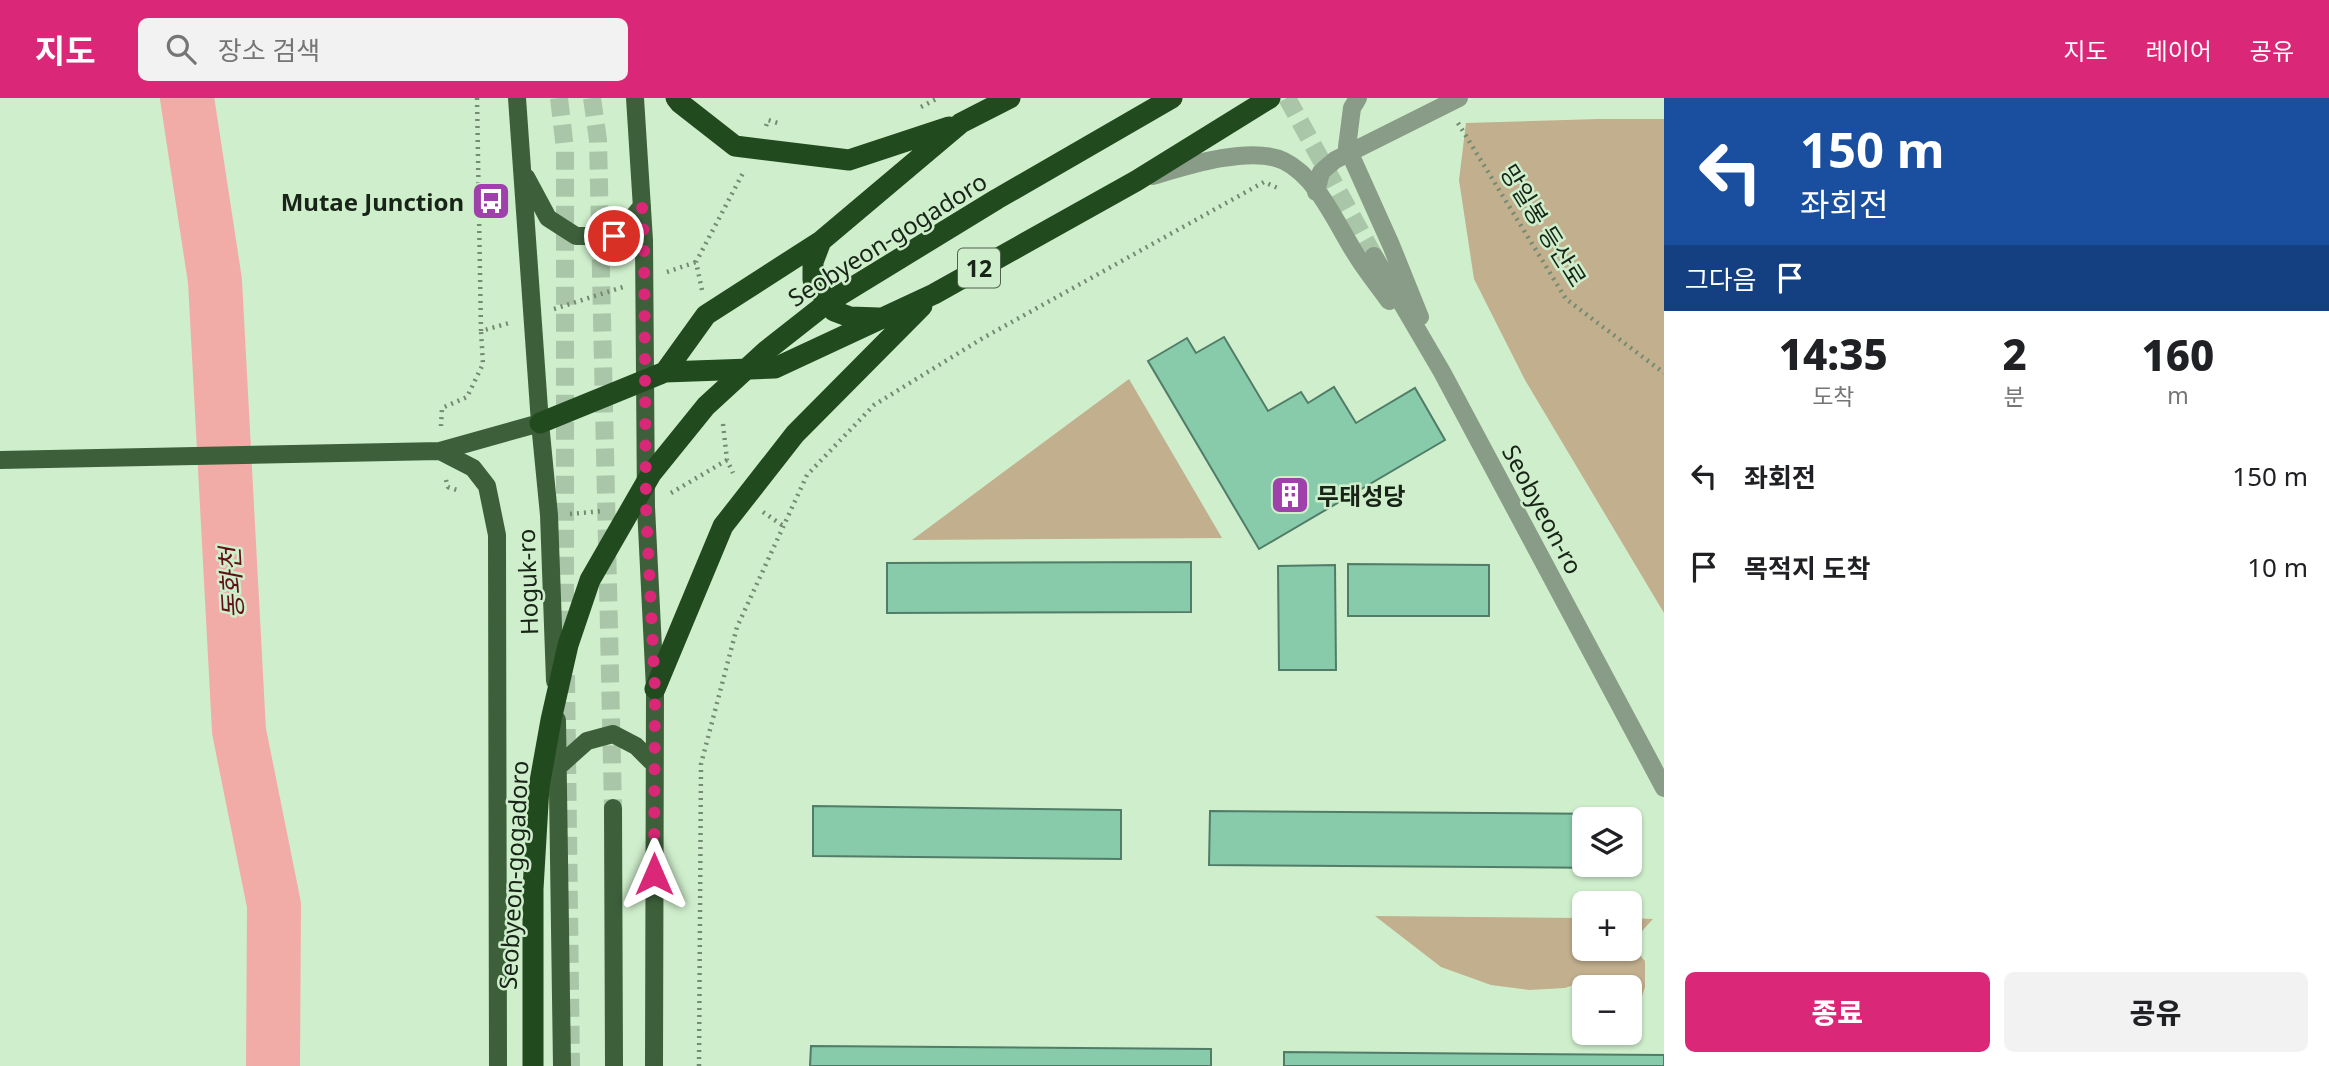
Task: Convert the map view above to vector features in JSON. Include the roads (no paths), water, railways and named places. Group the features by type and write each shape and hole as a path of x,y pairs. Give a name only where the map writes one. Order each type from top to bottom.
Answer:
{"highway":[{"path":"677,98 735,146 849,160 961,123 1010,98"},
{"name":"Seobyeon-gogadoro","path":"533,1066 533,889 538,787 551,720 568,645 590,580 651,474 706,407 766,351 827,303 997,199 1172,98"},
{"name":"12","path":"665,372 775,368 934,294 1136,181 1270,98"},
{"path":"540,423 665,372 706,315 821,241 961,123"},
{"path":"821,241 813,262 813,280 834,312 850,317 885,318"},
{"path":"655,690 723,526 795,434 934,294"}],"main road":[{"name":"Hoguk-ro","path":"517,98 540,423 550,515 558,767 562,1066"},
{"path":"635,98 644,240 646,507 655,690 654,1066"},
{"path":"521,168 548,218 576,236 614,236 642,206"},
{"path":"0,460 440,451 540,423"},
{"path":"440,451 473,468 487,486 497,535 498,1066"},
{"path":"558,767 587,741 613,734 636,746 654,764"},
{"path":"613,808 614,1066"}],"street":[{"path":"1358,98 1352,108 1347,147 1391,245 1442,372"},
{"path":"1316,192 1321,172 1335,160 1452,101"},
{"path":"1136,181 1210,159 1251,156 1281,160 1297,169 1325,202 1361,263 1442,372"},
{"name":"Seobyeon-ro","path":"1374,256 1442,372 1664,788"}],"waterway":[{"name":"동화천","path":"187,98 215,281 239,731 274,905 273,1066"}],"tunnel":[{"path":"559,98 565,149 565,644"},
{"path":"592,98 598,140 613,808"},
{"path":"1287,98 1374,256"},
{"path":"566,675 571,1066"}],"place":[{"name":"Mutae Junction","path":"491,201"},
{"name":"무태성당","path":"1290,495"}]}
